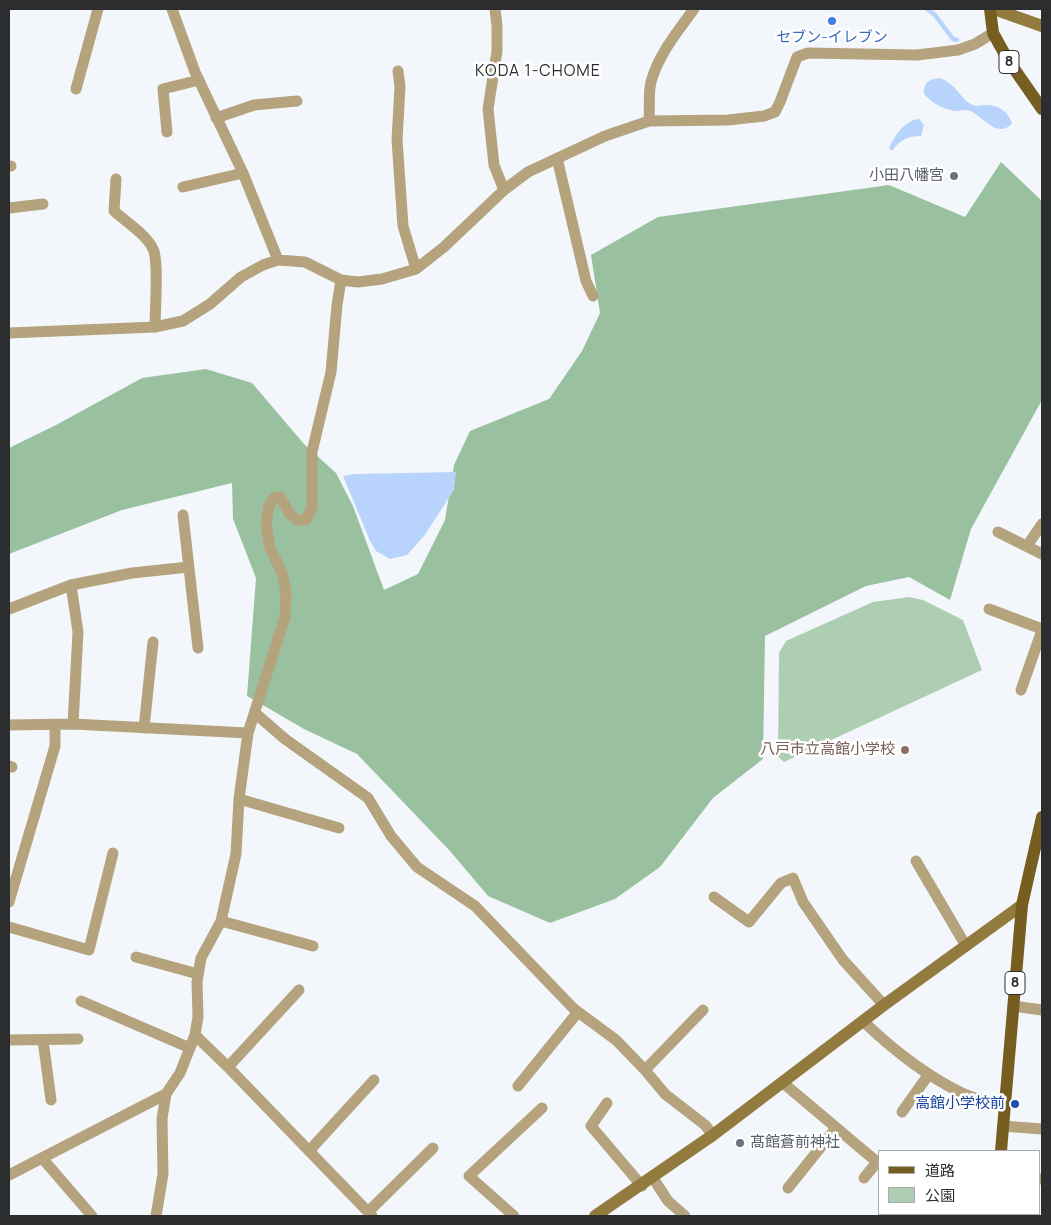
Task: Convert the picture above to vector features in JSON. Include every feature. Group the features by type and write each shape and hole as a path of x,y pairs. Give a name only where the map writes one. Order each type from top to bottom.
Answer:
{"main road":[{"name":"8","path":"990,9 993,34 1008,60 1042,109"},
{"name":"8","path":"1001,1150 1022,905 1038,850 1042,817"}],"street":[{"path":"76,89 98,9"},
{"path":"172,9 198,80 242,173 278,260"},
{"path":"494,9 497,26 497,51 488,109 494,165 504,190"},
{"path":"649,121 650,85 654,71 671,41 694,9"},
{"path":"994,9 1042,26"},
{"path":"9,333 155,327 183,320 210,304 241,278 278,260 305,262 341,280 358,282 382,279 416,269 444,247 504,190 528,172 605,136 649,121 728,120 764,116 775,112 796,57 808,53 917,55 958,50 975,44 993,34"},
{"path":"398,71 400,87 397,140 403,226 416,269"},
{"path":"167,132 163,89 198,80"},
{"path":"216,118 254,105 297,101"},
{"path":"557,158 586,281 593,296"},
{"path":"183,187 242,173"},
{"path":"116,179 114,211 147,240 154,249 155,327"},
{"path":"9,208 43,204"},
{"path":"160,1214 163,1174 162,1119 166,1094 180,1072 195,1035 198,1017 198,974 201,958 221,921 236,854 239,799 248,733 284,617 286,591 282,572 270,548 266,524 269,506 274,498 280,497 290,514 297,520 306,520 312,508 312,452 331,372 341,280"},
{"path":"183,515 198,648"},
{"path":"1027,546 1042,524"},
{"path":"998,532 1042,554"},
{"path":"9,609 72,585 132,573 188,567"},
{"path":"72,585 78,632 73,724"},
{"path":"989,609 1042,630 1021,690"},
{"path":"144,728 153,642"},
{"path":"255,713 285,738 368,798 391,836 417,867 475,906 578,1012 616,1040 665,1094 705,1125 714,1135"},
{"path":"9,725 73,724 248,733"},
{"path":"9,902 55,746 55,725"},
{"path":"239,799 339,828"},
{"path":"9,927 89,950 113,853"},
{"path":"9,859 22,861"},
{"path":"916,861 966,946"},
{"path":"714,897 749,922 781,883 794,878 802,902 843,960 884,1005"},
{"path":"595,1216 642,1186 714,1135 884,1005 1022,905"},
{"path":"221,921 314,946"},
{"path":"136,957 198,974"},
{"path":"228,1067 299,990"},
{"path":"81,1001 190,1048"},
{"path":"1013,1006 1042,1010"},
{"path":"645,1070 703,1010"},
{"path":"518,1086 578,1012"},
{"path":"863,1021 879,1036 929,1074 965,1095 1005,1104"},
{"path":"195,1035 370,1214 433,1148"},
{"path":"9,1040 78,1039"},
{"path":"44,1040 51,1100"},
{"path":"902,1112 929,1074"},
{"path":"309,1151 374,1080"},
{"path":"782,1082 876,1162 864,1178"},
{"path":"9,1175 166,1094"},
{"path":"607,1103 591,1126 642,1186"},
{"path":"514,1216 469,1176 542,1108"},
{"path":"1004,1126 1042,1129"},
{"path":"788,1188 836,1128"},
{"path":"42,1158 92,1216"},
{"path":"653,1178 668,1201 685,1216"}],"green space":[{"path":"1001,162 1042,201 1042,400 971,529 950,600 909,577 866,586 765,636 763,759 713,798 660,867 615,899 550,923 488,896 450,851 357,754 304,729 247,696 256,578 233,519 232,483 122,510 9,554 9,448 56,425 142,378 206,369 252,383 304,444 336,473 353,506 384,590 418,574 445,520 454,465 470,431 549,399 582,351 600,313 591,255 658,217 889,185 965,217"},
{"path":"909,597 923,600 963,620 982,670 784,762 778,757 779,653 786,641 873,602"}],"water":[{"path":"939,78 954,87 973,105 989,105 1002,109 1008,115 1012,124 1000,129 989,124 973,112 950,110 934,103 924,94 925,87 932,79"},
{"path":"919,119 924,125 921,136 904,139 892,151 889,148 901,129 909,122"},
{"path":"456,472 454,490 424,536 407,555 390,559 376,551 370,541 343,476 355,474"}],"waterway":[{"path":"927,9 935,15 953,39 957,40"}],"place":[{"name":"セブン-イレブン","path":"832,21"},
{"name":"小田八幡宮","path":"954,176"},
{"name":"八戸市立高館小学校","path":"905,750"},
{"name":"高館小学校前","path":"1015,1104"},
{"name":"髙館蒼前神社","path":"740,1143"}],"district":[{"name":"KODA 1-CHOME","path":"538,72"}]}
